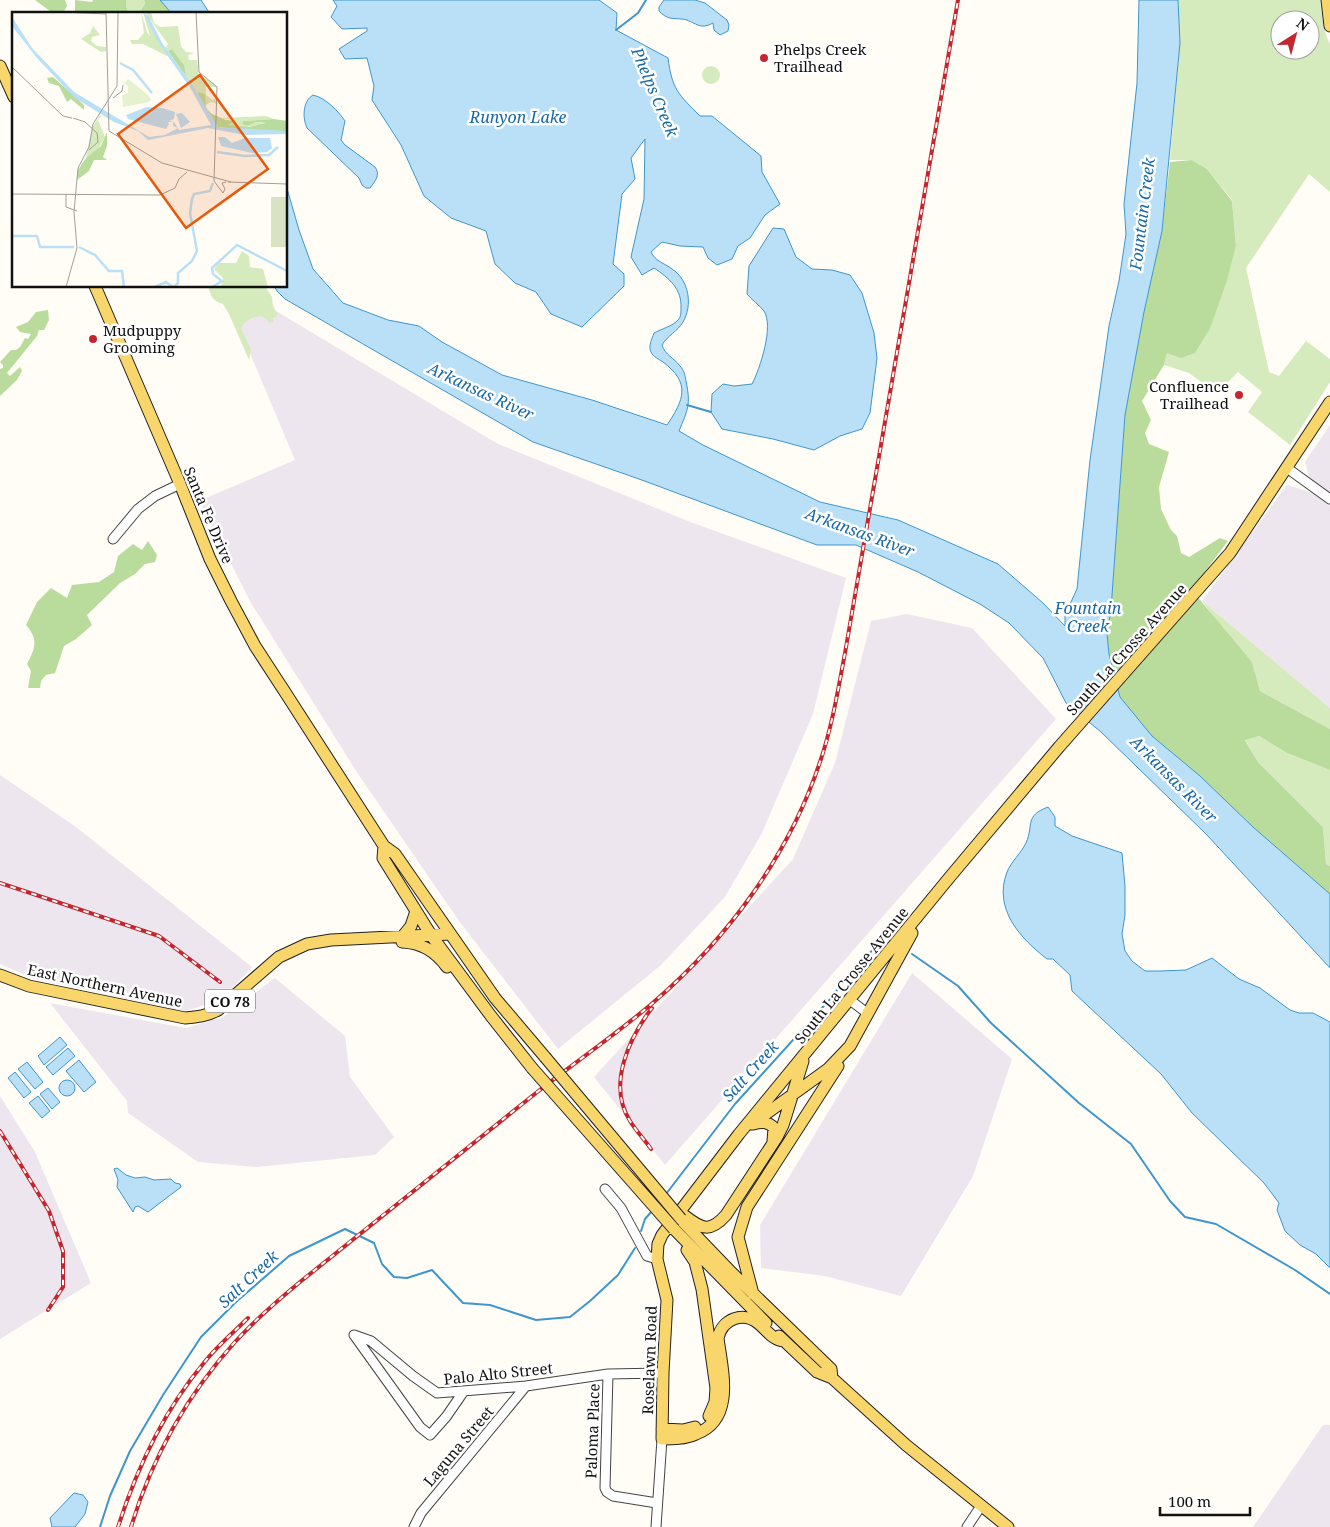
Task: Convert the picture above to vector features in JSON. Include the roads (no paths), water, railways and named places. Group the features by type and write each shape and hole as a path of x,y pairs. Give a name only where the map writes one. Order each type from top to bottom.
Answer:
{"main road":[{"path":"1327,0 1330,26"},
{"path":"0,66 12,93"},
{"name":"Santa Fe Drive","path":"96,288 210,559 231,601 255,646 384,846"},
{"name":"South La Crosse Avenue","path":"686,1204 739,1134 928,904 1059,747 1230,552 1330,402"},
{"path":"384,846 383,858 431,935 486,1010 532,1068 680,1222 830,1368 832,1378"},
{"path":"384,846 395,854 495,998 680,1222 784,1341 817,1372 832,1378 906,1445 1008,1527"},
{"name":"South La Crosse Avenue","path":"739,1134 828,1069 850,1046 928,904"},
{"path":"402,936 411,926 416,911"},
{"name":"East Northern Avenue","path":"0,975 30,986 185,1018 198,1017 208,1016 223,1007 279,957 307,944 331,940 450,934"},
{"path":"363,938 415,942 428,948 444,962 479,1009 486,1010"},
{"path":"754,1294 738,1237 747,1207 850,1046"},
{"path":"680,1222 710,1227 726,1215 783,1125 805,1055"},
{"path":"753,1124 762,1122 772,1125 774,1135 772,1144"},
{"name":"Roselawn Road","path":"662,1434 667,1300 657,1259 658,1244 662,1235 686,1204"},
{"path":"662,1434 691,1428 703,1423 711,1414 716,1396 702,1288 680,1222"},
{"path":"662,1434 680,1438 697,1434 708,1427 720,1412 724,1394 718,1338 719,1332 727,1322 733,1318 742,1317 757,1321 776,1340 784,1341"}],"street":[{"path":"1287,468 1330,498"},
{"path":"113,539 138,509 155,496 180,484"},
{"path":"850,1000 867,1013"},
{"path":"605,1189 621,1208 647,1256 657,1259"},
{"name":"Palo Alto Street","path":"464,1390 430,1435 420,1427 354,1335 371,1341 437,1393 464,1390 526,1386 608,1374 663,1373"},
{"name":"Paloma Place","path":"608,1374 605,1490 617,1497 657,1503"},
{"name":"Laguna Street","path":"414,1527 421,1512 526,1386"},
{"name":"Roselawn Road","path":"656,1527 662,1434"},
{"path":"966,1527 981,1506"}],"water":[{"path":"160,0 201,0 209,12 170,12"},
{"path":"333,0 599,0 617,13 616,30 668,58 677,90 700,116 712,116 761,156 762,172 780,204 765,215 750,238 738,246 732,259 717,265 708,258 703,247 680,246 662,242 651,252 657,260 678,274 688,293 688,308 683,322 662,345 683,371 688,389 686,412 679,431 703,445 820,502 898,520 998,564 1043,603 1065,626 1065,615 1077,589 1090,460 1109,326 1119,281 1126,234 1124,204 1137,83 1139,0 1178,0 1180,43 1162,231 1144,312 1125,415 1111,609 1107,634 1109,654 1120,697 1152,736 1200,776 1253,827 1330,894 1330,968 1206,834 1101,732 1066,703 1043,658 1009,623 980,604 918,572 856,545 817,545 533,442 285,299 275,288 288,288 288,192 313,269 343,303 388,320 419,326 442,342 502,375 592,400 667,425 681,400 682,392 678,377 653,355 650,347 654,333 679,319 681,301 679,295 674,285 654,268 642,275 631,257 644,199 645,139 631,158 635,179 622,194 613,264 624,274 624,286 582,327 551,314 536,292 515,283 495,264 486,231 451,218 424,196 401,145 372,100 374,86 367,58 345,59 339,49 367,31 367,28 342,29 331,17 337,6"},
{"path":"664,0 695,0 705,3 727,20 729,25 728,31 720,35 714,30 713,23 700,26 687,20 667,17 659,11 659,7"},
{"path":"313,95 327,102 345,121 341,140 345,145 377,170 377,175 370,188 362,185 359,178 307,128 304,110 307,101"},
{"path":"773,228 784,229 796,257 812,269 832,270 850,275 862,293 874,333 877,358 870,413 862,429 840,436 814,450 773,439 722,429 711,412 712,394 723,384 734,386 752,384 759,368 767,337 767,318 764,311 747,294 749,266"},
{"path":"1048,807 1055,817 1055,826 1072,836 1122,853 1125,915 1122,934 1125,951 1132,961 1145,971 1186,970 1212,958 1239,979 1260,988 1290,1010 1299,1013 1313,1013 1330,1022 1330,1268 1316,1254 1300,1245 1285,1231 1277,1210 1279,1203 1264,1183 1192,1113 1161,1074 1072,991 1070,975 1053,959 1047,959 1027,942 1012,922 1006,910 1004,898 1007,872 1026,843 1033,818 1040,810"},
{"path":"60,1037 67,1045 44,1065 38,1056"},
{"path":"68,1048 75,1056 53,1075 46,1067"},
{"path":"79,1060 96,1082 84,1092 66,1071"},
{"path":"27,1062 43,1082 35,1089 18,1069"},
{"path":"15,1072 31,1092 24,1098 8,1078"},
{"path":"67,1080 73,1082 75,1088 73,1094 67,1096 61,1094 59,1088 61,1082"},
{"path":"48,1088 60,1102 52,1109 40,1094"},
{"path":"38,1096 50,1111 42,1118 29,1103"},
{"path":"117,1168 126,1175 135,1178 171,1179 175,1183 180,1184 181,1187 148,1212 138,1206 135,1207 133,1212 117,1187 118,1180 114,1169"},
{"path":"74,1493 83,1495 88,1502 85,1514 75,1527 52,1527 50,1518"}],"waterway":[{"name":"Phelps Creek","path":"616,30 638,13 646,0"},
{"path":"687,405 711,412"},
{"name":"Salt Creek","path":"666,1194 735,1104 831,998 855,967 881,942 889,944"},
{"path":"912,954 958,986 991,1023 1079,1103 1131,1144 1170,1201 1185,1217 1216,1224 1295,1270 1330,1294"},
{"name":"Salt Creek","path":"641,1231 645,1219 652,1211"},
{"name":"Salt Creek","path":"100,1527 110,1496 130,1451 163,1395 201,1337 236,1302 289,1256 345,1229 374,1243 382,1264 394,1277 407,1278 432,1270 463,1303 490,1305 536,1320 570,1317 618,1275 635,1248"}],"railway":[{"path":"131,1527 149,1476 173,1428 201,1384 243,1334 300,1282 536,1093 655,1001 682,976 731,922 753,893 791,830 820,762 837,695 958,0"},
{"path":"0,883 159,936 220,982"},
{"path":"651,1149 630,1121 623,1107 620,1092 621,1077 629,1047 652,1008"},
{"path":"0,1131 49,1211 63,1251 63,1287 48,1310"},
{"path":"118,1527 143,1462 176,1401 208,1358 248,1318"}],"place":[{"name":"Phelps Creek Trailhead","path":"764,58"},
{"name":"Mudpuppy Grooming","path":"93,339"},
{"name":"Confluence Trailhead","path":"1239,395"}],"water label":[{"name":"Runyon Lake","path":"518,117"},
{"name":"Fountain Creek","path":"1142,214"},
{"name":"Arkansas River","path":"481,391"},
{"name":"Arkansas River","path":"860,532"},
{"name":"Fountain Creek","path":"1088,617"},
{"name":"Arkansas River","path":"1174,779"}]}
